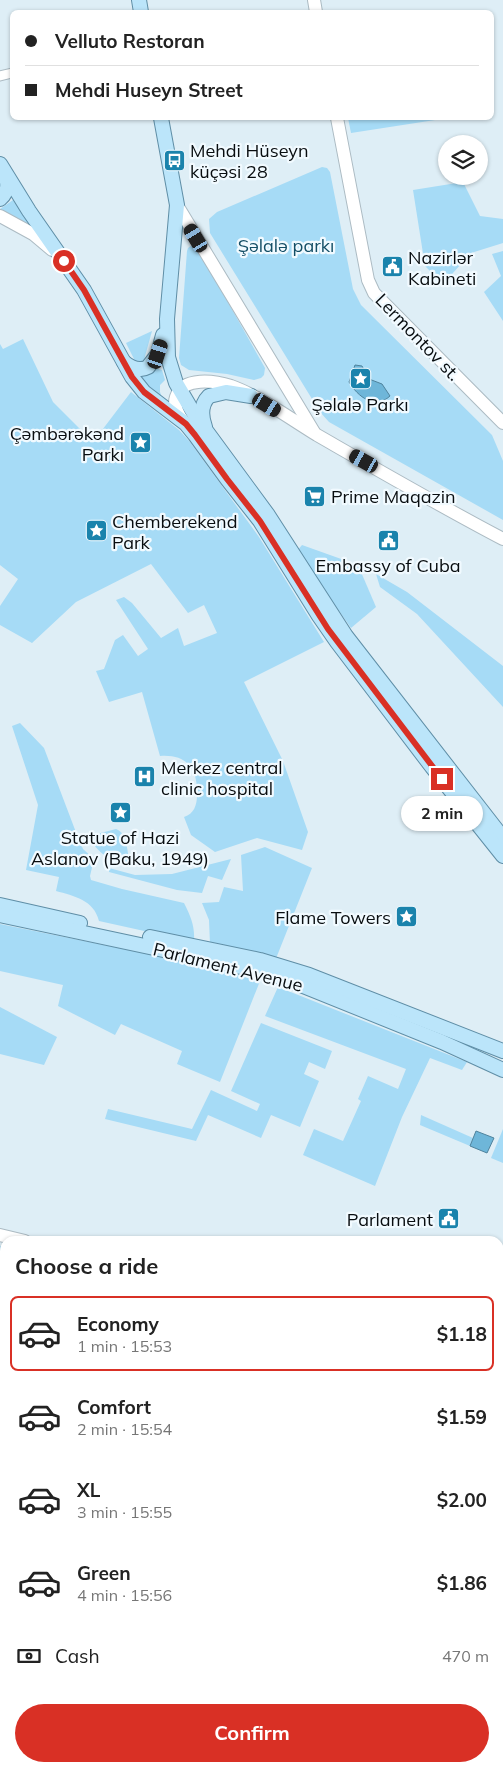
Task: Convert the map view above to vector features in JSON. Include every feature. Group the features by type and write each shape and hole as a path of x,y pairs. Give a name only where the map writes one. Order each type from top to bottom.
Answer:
{"main road":[{"path":"160,120 177,206 167,319 168,357 170,368 180,391 208,435 268,516 346,636 503,838"},
{"name":"Lermontov st.","path":"337,120 368,280 374,293 503,423"},
{"path":"0,199 7,191 8,185 1,166"},
{"path":"1,166 28,212 84,290 132,377 144,392 186,424"},
{"path":"177,206 316,434"},
{"path":"0,216 38,238 64,261"},
{"path":"122,359 138,370 148,367 158,354 167,319"},
{"path":"503,539 232,386 207,382 193,383 180,391 176,398 175,405 177,411 260,521 337,642 432,767 503,856"},
{"path":"208,435 202,412 204,403 209,396 226,392 251,396"},
{"name":"Parlament Avenue","path":"0,905 284,967 328,982 503,1051"},
{"name":"Parlament Avenue","path":"0,915 220,962 281,977 442,1042 503,1070"}],"green space":[{"path":"348,120 435,120 351,133"},
{"name":"Şəlalə parkı","path":"322,167 327,168 330,172 353,289 361,305 492,435 503,461 503,520 329,422 320,412 210,233 209,219 217,212"},
{"path":"444,185 464,185 480,216 503,219 503,243 471,253 443,284 425,266 413,190"},
{"path":"13,200 33,228 0,211 0,209"},
{"path":"192,245 198,249 265,368 264,375 261,378 254,380 227,374 189,370 181,365 179,358 187,251"},
{"path":"503,251 503,321 484,292 501,276 492,254"},
{"path":"152,331 144,360 135,361 126,343"},
{"path":"23,339 53,402 93,442 131,392 179,430 190,442 259,537 324,642 244,682 283,761 308,832 302,850 257,838 215,852 191,835 184,817 193,811 196,802 197,786 193,771 184,761 169,756 160,756 142,692 109,702 96,671 104,669 115,640 123,635 138,656 148,649 116,600 124,597 132,603 161,638 178,628 184,646 217,633 204,605 188,613 151,564 76,602 32,643 0,625 0,606 18,579 0,565 0,344 3,349"},
{"path":"155,368 162,370 165,380 160,385 163,401 135,375 149,374"},
{"path":"302,545 358,565 376,607 351,628 297,551"},
{"path":"376,574 407,592 503,666 503,707 417,614 380,587"},
{"path":"20,723 44,748 83,849 94,859 90,876 91,880 184,903 192,922 194,942 99,921 93,908 88,904 76,897 56,891 59,877 26,870 38,805 12,726"},
{"path":"116,829 120,831 125,839 130,864 105,856 96,848 89,836"},
{"path":"265,847 312,868 275,961 210,944 209,920 202,903 219,902 224,887 243,891 241,855"},
{"path":"231,859 222,880 208,876 202,893 177,890 109,872 109,868 135,875 172,874"},
{"path":"0,924 193,963 260,981 220,1082 177,1064 182,1051 121,1024 115,1035 58,1006 63,985 0,971"},
{"path":"278,987 467,1062 462,1070 430,1058 402,1117 375,1186 303,1155 314,1129 343,1141 361,1101 358,1099 368,1076 398,1089 406,1069 265,1016"},
{"path":"0,1007 57,1037 44,1065 0,1054"},
{"path":"261,1023 332,1051 325,1069 309,1062 304,1074 319,1081 300,1127 271,1115 261,1138 208,1115 196,1141 105,1119 108,1109 192,1129 211,1090 257,1111 260,1104 231,1091"},
{"path":"421,1115 473,1138 470,1146 420,1125"},
{"path":"503,1129 503,1163 491,1158"}],"shaded area":[{"path":"355,365 362,366 369,379 382,384 390,396 379,402 373,402 362,397 349,382"},
{"path":"476,1131 494,1138 487,1153 470,1146"}],"place":[{"name":"Mehdi Hüseyn küçəsi 28","path":"174,160"},
{"name":"Nazirlər Kabineti","path":"392,267"},
{"name":"Şəlalə Parkı","path":"360,379"},
{"name":"Çəmbərəkənd Parkı","path":"140,443"},
{"name":"Prime Maqazin","path":"315,496"},
{"name":"Chemberekend Park","path":"96,531"},
{"name":"Embassy of Cuba","path":"388,540"},
{"name":"Merkez central clinic hospital","path":"145,777"},
{"name":"Statue of Hazi Aslanov (Baku, 1949)","path":"120,812"},
{"name":"Flame Towers","path":"407,917"},
{"name":"Parlament","path":"449,1219"}],"route":[{"path":"64,261 84,290 132,377 144,392 186,424 195,435 252,509 337,642 442,779"}]}
